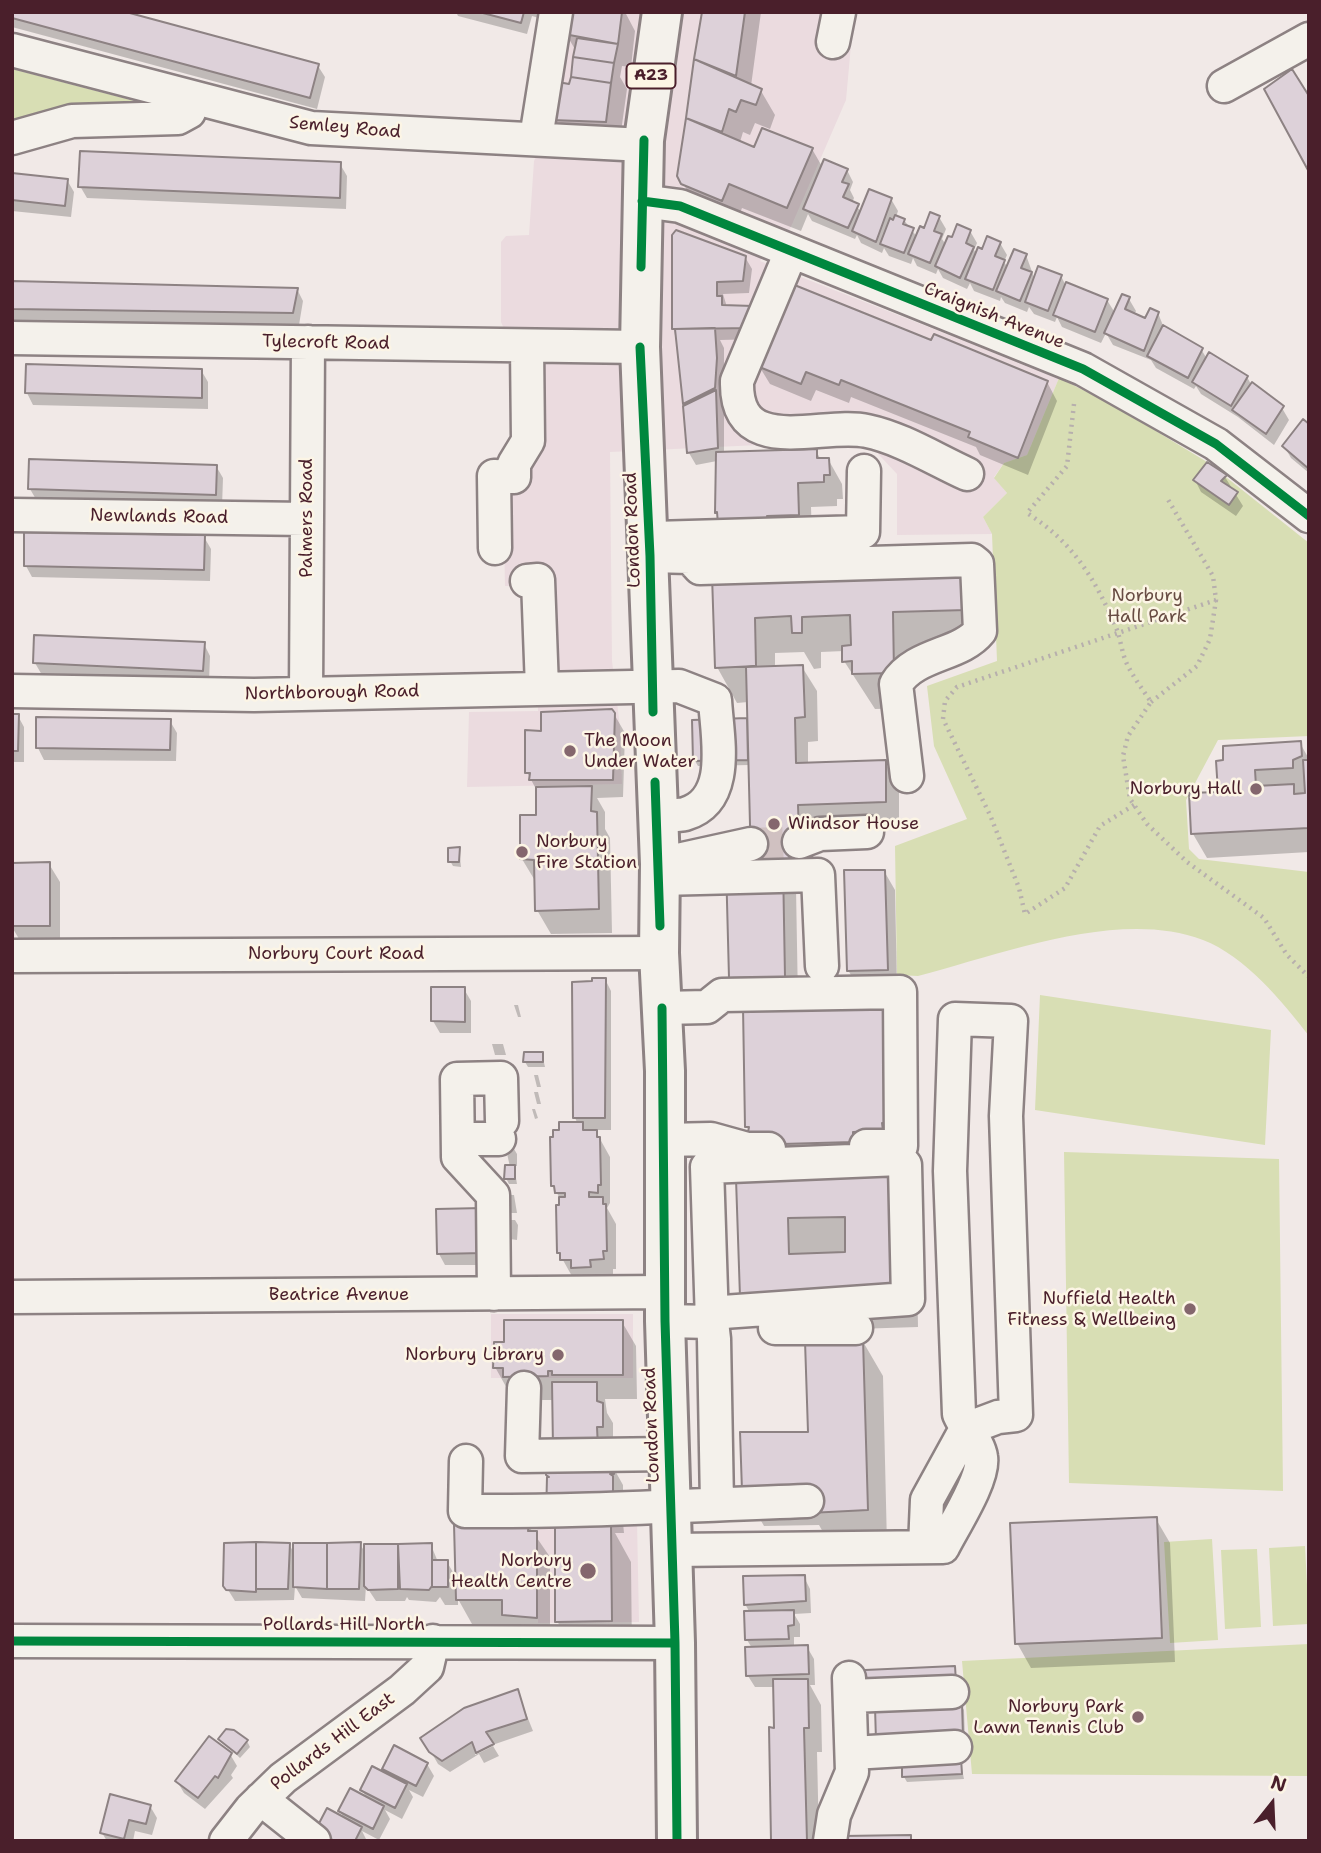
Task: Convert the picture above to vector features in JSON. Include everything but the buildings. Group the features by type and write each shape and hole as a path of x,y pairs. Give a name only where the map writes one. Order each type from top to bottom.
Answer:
{"highway":[{"name":"London Road","path":"662,12 644,145 640,347 650,547 660,871 665,1307 675,1643 677,1841"}],"street":[{"path":"536,138 556,12"},
{"path":"1303,12 1309,22"},
{"path":"1224,86 1309,39"},
{"name":"Semley Road","path":"12,50 311,128 644,145"},
{"path":"12,138 72,121 178,118 189,112 194,99"},
{"name":"Craignish Avenue","path":"642,201 680,206 1083,369 1208,438 1309,516"},
{"path":"791,252 737,381 739,404 745,414 753,422 777,434 868,431 967,474"},
{"name":"Tylecroft Road","path":"12,338 640,347"},
{"name":"Palmers Road","path":"306,695 308,342"},
{"path":"495,548 494,476 514,477 514,464 528,441 527,346"},
{"path":"650,547 863,532 864,471"},
{"name":"Newlands Road","path":"12,515 307,519"},
{"path":"650,547 690,557 700,568 971,560 977,564 980,631 902,673 896,684 907,776"},
{"path":"527,581 538,580 542,688"},
{"name":"Northborough Road","path":"12,691 306,695 679,686 715,700 718,777 704,802 692,810 684,814 657,816"},
{"path":"799,842 820,834 867,832"},
{"path":"660,871 751,844"},
{"path":"660,871 818,875 822,967"},
{"name":"Norbury Court Road","path":"12,956 659,953"},
{"path":"662,1009 707,1007 722,995 900,992 901,1146 747,1149 711,1139 665,1140"},
{"path":"672,1550 943,1547 980,1471 981,1454 966,1429 959,1414 950,1171 955,1018 1011,1021 1006,1116 1016,1415 998,1417 966,1429"},
{"path":"458,1139 500,1130 501,1078 457,1079 458,1157 493,1195 494,1294"},
{"path":"712,1322 723,1312 908,1299 905,1165 900,1159 707,1167 717,1504"},
{"name":"Beatrice Avenue","path":"12,1297 494,1294 665,1307 712,1322"},
{"path":"712,1322 739,1328 856,1328"},
{"path":"524,1388 522,1456 668,1454"},
{"path":"466,1461 465,1511 617,1510 670,1505 807,1501"},
{"name":"Pollards Hill North","path":"12,1641 675,1643"},
{"name":"Pollards Hill East","path":"226,1841 261,1799 307,1758 378,1708 419,1675 429,1662 433,1641"},
{"path":"830,1841 834,1815 852,1772 850,1687 952,1692"},
{"path":"852,1753 955,1747"},
{"path":"261,1799 314,1841"}],"path":[{"path":"1074,404 1067,466 1027,513 1052,528 1071,547 1090,576 1117,631 1126,664 1151,702"},
{"path":"1167,498 1213,576 1216,600 1210,639 1197,666 1151,702 1128,736 1123,756 1130,799 1147,824 1187,862 1264,918 1287,955 1309,977"},
{"path":"1134,805 1100,826 1065,888 1025,914 1019,888 990,815 943,719 945,701 957,687 1117,631 1216,600"}],"shaded area":[{"path":"567,12 854,12 846,100 790,229 760,261 1059,378 1027,455 1004,463 994,477 1007,493 983,517 992,534 897,535 897,474 865,440 610,452 612,661 620,727 622,784 467,787 469,712 538,711 534,586 505,586 503,488 523,371 501,322 501,242 506,236 529,235 534,161 550,120"},
{"name":"Norbury Library","path":"491,1314 633,1314 633,1378 491,1378"},
{"name":"Norbury Health Centre","path":"537,1521 637,1521 639,1622 538,1623"}],"green space":[{"path":"12,69 146,104 12,126"},
{"name":"Norbury Hall Park","path":"1059,378 1113,405 1207,462 1309,543 1309,736 1218,740 1186,800 1189,849 1199,859 1309,872 1309,1036 1262,981 1234,957 1203,940 1170,931 1135,929 1098,932 1023,947 918,976 897,975 895,846 967,819 934,746 927,686 997,661 992,534 983,517 1007,493 994,478 1004,463 1027,455"},
{"path":"1040,995 1271,1030 1265,1145 1035,1110"},
{"path":"1064,1152 1279,1159 1283,1491 1069,1483"},
{"path":"1212,1539 1218,1640 1170,1643 1164,1542"},
{"path":"1305,1546 1309,1624 1273,1626 1269,1548"},
{"path":"1257,1549 1261,1627 1225,1629 1221,1550"},
{"name":"Norbury Park Lawn Tennis Club","path":"1309,1644 1309,1776 972,1774 962,1661"}],"tunnel":[{"path":"751,844 799,842"}],"cycle path":[{"path":"641,267 644,140"},
{"path":"642,201 680,206 1083,369 1216,444 1309,516"},
{"path":"640,347 650,556 653,712"},
{"path":"655,782 660,926"},
{"path":"662,1008 665,1321 675,1643 677,1841"},
{"path":"12,1641 675,1643"}],"place":[{"name":"The Moon Under Water","path":"570,751"},
{"name":"Norbury Hall","path":"1256,789"},
{"name":"Windsor House","path":"774,824"},
{"name":"Norbury Fire Station","path":"522,852"},
{"name":"Nuffield Health Fitness & Wellbeing","path":"1190,1309"},
{"name":"Norbury Library","path":"558,1355"},
{"name":"Norbury Health Centre","path":"588,1571"},
{"name":"Norbury Park Lawn Tennis Club","path":"1138,1717"}]}
